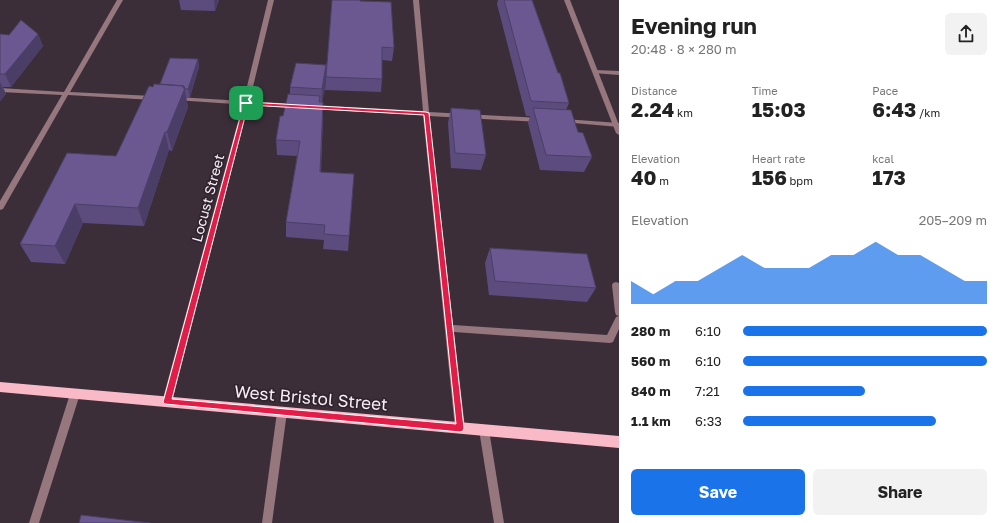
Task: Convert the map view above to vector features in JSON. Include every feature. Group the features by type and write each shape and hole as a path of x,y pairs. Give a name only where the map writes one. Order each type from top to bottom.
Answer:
{"main road":[{"name":"West Bristol Street","path":"0,387 619,442"}],"street":[{"path":"0,207 120,0"},
{"name":"Locust Street","path":"167,402 246,103 271,0"},
{"path":"416,0 426,113 460,428"},
{"path":"567,0 619,133"},
{"path":"596,72 619,73"},
{"path":"0,90 160,98"},
{"path":"168,99 544,120"},
{"path":"559,121 617,125"},
{"path":"619,286 616,285 619,312"},
{"path":"450,328 610,339 619,320"},
{"path":"34,523 75,394"},
{"path":"267,523 282,412"},
{"path":"484,430 499,523"}],"building":[{"path":"332,0 391,2 394,48 382,47 382,79 326,77"},
{"path":"504,0 532,0 558,73 560,73 569,103 531,101"},
{"path":"21,20 38,34 5,74 0,74 0,34 9,35"},
{"path":"170,58 198,59 188,89 185,89 184,86 160,84"},
{"path":"296,63 326,65 322,89 290,87"},
{"path":"154,84 184,86 183,88 185,88 167,132 165,132 138,208 75,204 55,246 20,244 67,153 116,156 149,86 153,87"},
{"path":"288,94 320,96 319,102 323,102 320,172 354,174 349,236 324,234 325,225 286,222 300,141 276,140 280,116 283,116"},
{"path":"451,108 480,110 486,155 455,153"},
{"path":"533,108 571,110 578,132 583,133 592,157 546,155"},
{"path":"490,248 587,254 596,288 495,281"},
{"path":"81,515 150,523 79,523"}],"route":[{"path":"246,103 426,113 460,428 167,402 246,103"}]}
